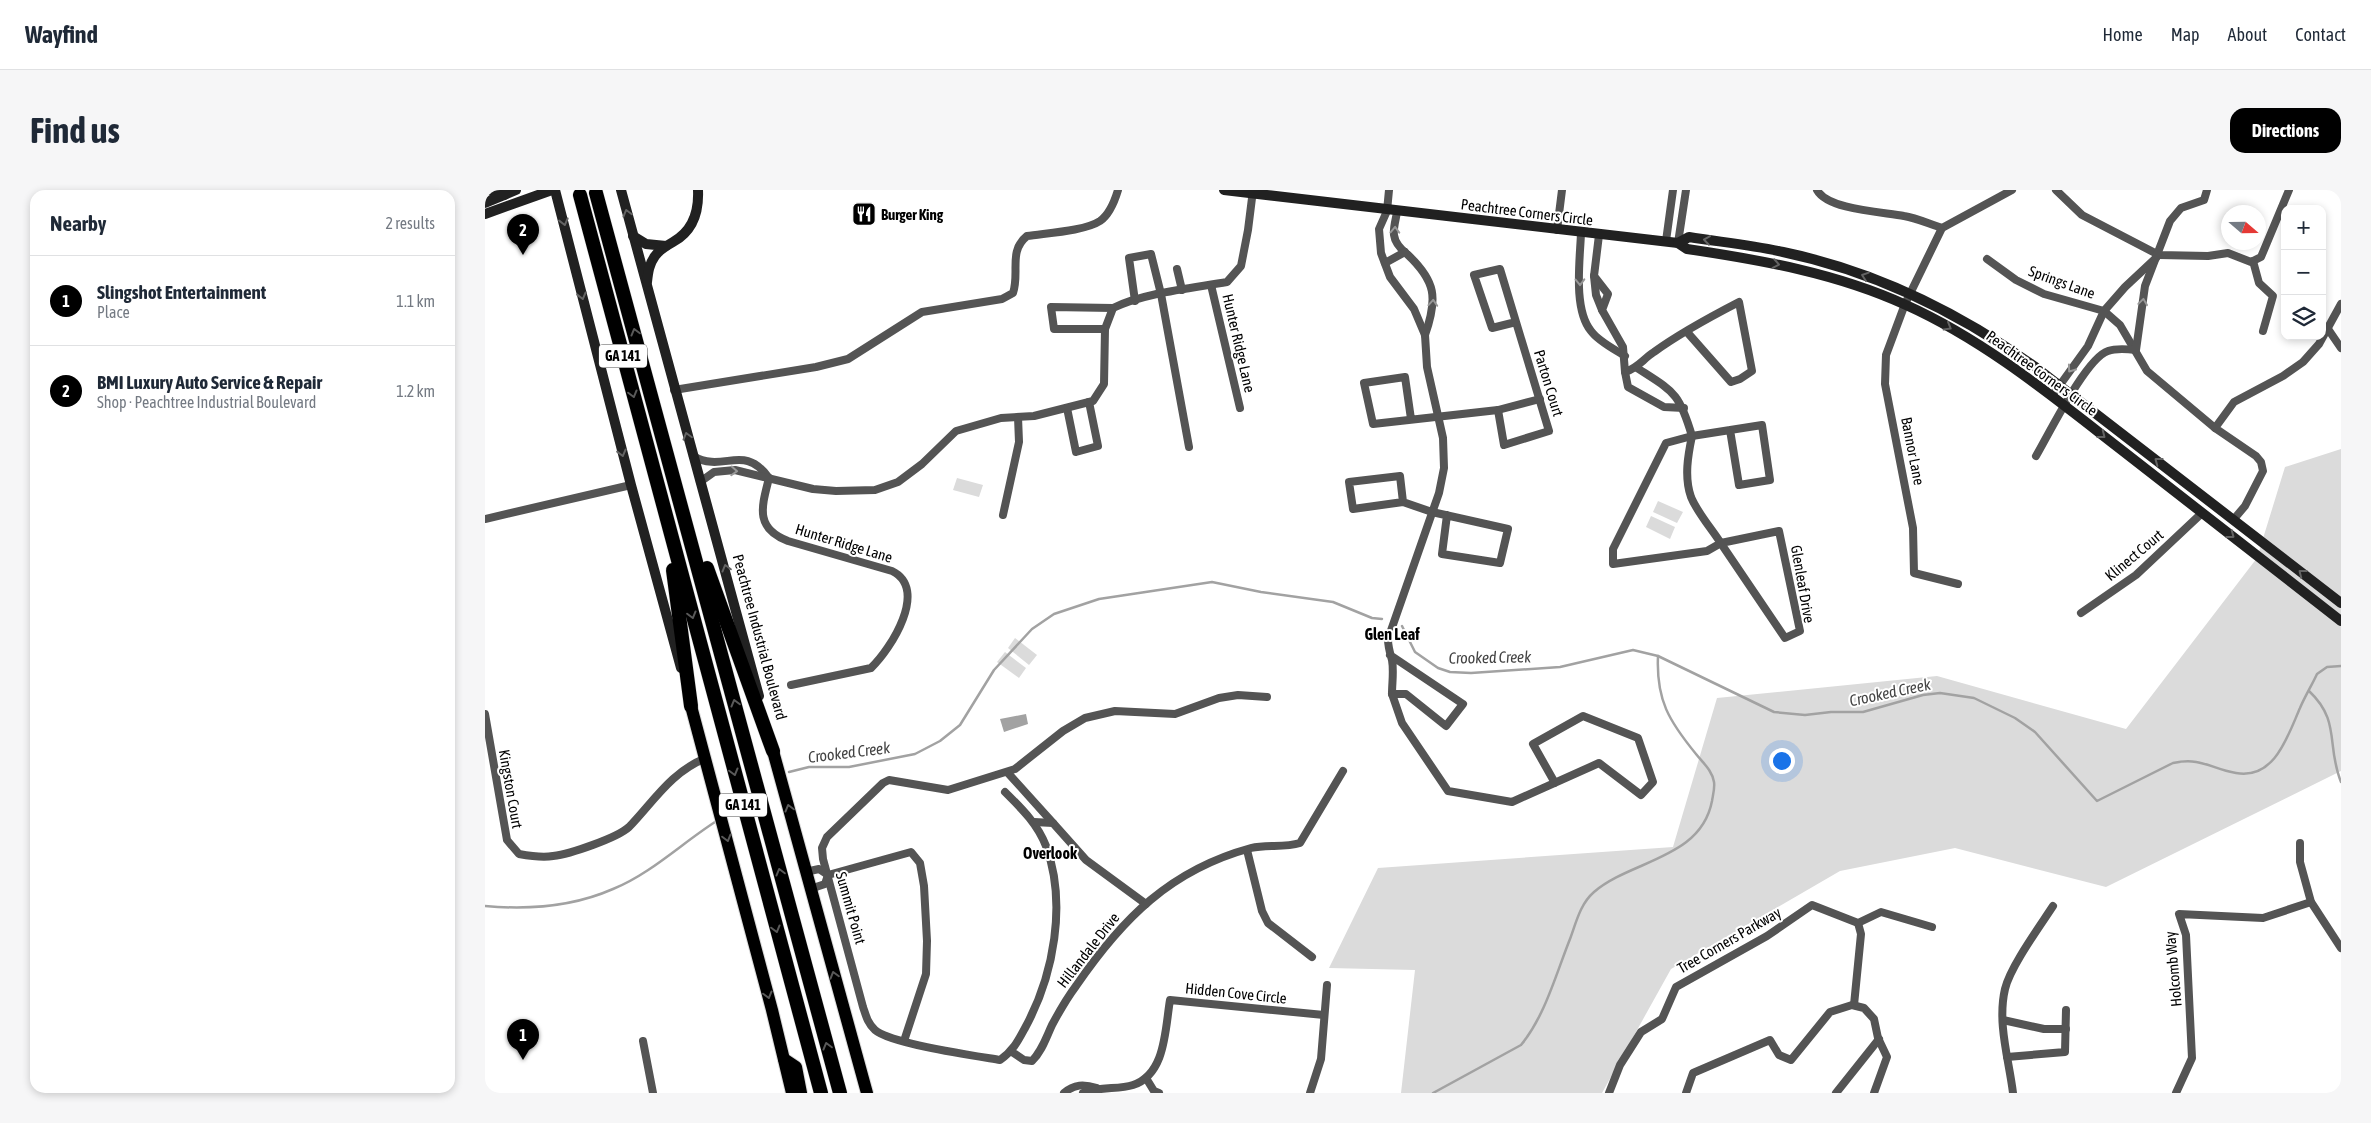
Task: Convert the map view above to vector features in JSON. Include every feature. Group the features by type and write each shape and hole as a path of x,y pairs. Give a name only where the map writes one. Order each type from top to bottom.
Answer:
{"highway":[{"name":"GA 141","path":"596,193 840,1093"},
{"name":"GA 141","path":"580,195 821,1093"},
{"path":"675,480 773,750"},
{"path":"666,517 691,706"}],"main road":[{"path":"691,706 792,1093"},
{"name":"Peachtree Industrial Boulevard","path":"773,750 867,1093"},
{"path":"784,1059 795,1067 801,1093"}],"street":[{"path":"487,190 504,194"},
{"path":"486,210 504,194 516,190"},
{"path":"486,210 554,190 691,706"},
{"name":"Peachtree Industrial Boulevard","path":"621,190 674,390 724,561 773,750"},
{"path":"674,390 815,367 848,359 922,312 1002,299 1013,293 1017,283 1015,251 1020,242 1027,236 1081,227 1100,221 1109,210 1118,190"},
{"name":"Peachtree Corners Circle","path":"1224,190 1253,192 1599,236 1678,243 1687,249 1802,269 1905,304 1997,356 2052,396 2341,621"},
{"path":"1389,190 1394,236 1405,252 1429,278 1434,297 1432,316 1425,335"},
{"path":"1557,230 1562,190"},
{"path":"1666,241 1673,190"},
{"path":"1678,243 1686,190"},
{"path":"1817,190 1822,197 1855,208 1907,216 1941,228"},
{"path":"1911,294 1941,228 1996,194 2012,190"},
{"path":"2056,190 2082,214 2159,255 2208,256 2228,253 2251,262 2261,257 2289,190"},
{"name":"Springs Lane","path":"2136,350 2145,286 2171,221 2181,208 2204,200 2207,190"},
{"path":"647,286 652,262 666,246 683,235 697,214 698,191"},
{"name":"Hunter Ridge Lane","path":"1105,329 1054,329 1051,307 1113,308 1161,294 1227,282 1241,266 1253,192"},
{"path":"1392,211 1379,229 1381,253 1390,277 1414,310 1425,335 1427,367 1439,415 1444,468 1439,494 1388,639 1392,694 1402,723 1448,791 1512,802 1555,783 1599,763 1641,795 1653,782 1638,738 1583,716 1533,744 1555,783"},
{"path":"1581,233 1579,283 1583,316 1591,332 1625,356"},
{"path":"633,236 646,244 666,246"},
{"path":"1599,236 1594,276 1596,295 1602,310 1623,347 1627,387 1664,407 1684,408"},
{"name":"Peachtree Corners Circle","path":"1678,243 1689,237 1783,252 1838,266 1911,294 1978,328 2059,386 2341,603"},
{"path":"1385,263 1405,252"},
{"path":"1135,301 1129,258 1151,254 1161,294 1189,447"},
{"name":"Springs Lane","path":"2052,396 2088,346 2104,312 2125,287 2159,255"},
{"name":"Springs Lane","path":"1987,259 2016,280 2044,294 2104,312 2120,325 2147,371 2215,428 2256,456 2261,462 2263,471 2245,506 2234,519"},
{"path":"2253,261 2259,283 2273,296 2263,330"},
{"path":"1177,268 1182,290"},
{"name":"Parton Court","path":"1498,410 1505,445 1549,431 1500,269 1474,276 1492,328 1516,322"},
{"path":"1594,276 1608,294 1602,310"},
{"name":"Hunter Ridge Lane","path":"1211,285 1240,408"},
{"name":"Bannor Lane","path":"1911,294 1905,304 1886,355 1885,384 1913,528 1913,573 1958,584"},
{"path":"1625,372 1637,368 1653,352 1687,332 1739,302 1752,370 1740,379 1731,382 1687,332"},
{"path":"2215,428 2234,402 2283,376 2303,362 2319,344 2341,304"},
{"path":"700,482 713,472 727,470 743,471 813,489 836,492 875,490 898,482 922,464 956,432 1001,418 1034,416 1093,401 1104,384 1105,329 1113,308"},
{"path":"2327,329 2341,348"},
{"path":"2088,346 2098,350 2099,356"},
{"path":"2036,456 2069,395 2099,356 2108,351 2136,350"},
{"name":"Glenleaf Drive","path":"1637,368 1672,390 1684,408 1692,436 1687,464 1691,497 1721,542 1785,638 1800,631 1779,531 1721,542 1707,551 1613,564 1613,549 1666,443 1692,436 1730,430 1762,425 1770,480 1739,484 1730,430"},
{"path":"1411,419 1405,377 1365,383 1373,424 1411,419 1439,415 1498,410 1540,399"},
{"path":"1067,408 1076,452 1098,446 1089,402"},
{"path":"1003,515 1019,442 1017,417"},
{"path":"693,456 709,463 735,460 751,462 760,466 769,478"},
{"path":"1403,502 1400,476 1349,482 1353,509 1403,502 1432,512 1447,515 1508,529 1500,563 1442,554 1447,515"},
{"name":"Hunter Ridge Lane","path":"769,478 763,500 763,517 767,526 775,534 788,540 891,571 901,577 906,584 906,608 903,622 871,668 791,685"},
{"path":"485,519 631,485"},
{"name":"Klinect Court","path":"2081,613 2135,575 2202,513"},
{"path":"1390,654 1463,704 1446,726 1406,694 1392,694"},
{"path":"1146,904 1086,860 1008,773 1063,731 1085,718 1115,711 1175,714 1219,698 1237,695 1267,697"},
{"name":"Kingston Court","path":"485,714 507,840 519,854 554,856 593,843 627,828 670,780 691,764 706,758"},
{"name":"Hillandale Drive","path":"1012,1052 1024,1060 1032,1061 1039,1055 1053,1022 1075,986 1116,931 1146,904 1198,868 1247,850 1286,847 1300,843 1343,771"},
{"name":"Summit Point","path":"1008,773 948,790 895,780 883,783 827,837 822,848 823,859 868,1023 879,1034 904,1041 1000,1060 1012,1052"},
{"path":"1005,792 1034,822 1045,845 1054,873 1055,920 1047,973 1037,1006 1012,1052"},
{"path":"1034,822 1053,823"},
{"path":"2299,843 2300,862 2311,902 2341,948"},
{"path":"1247,850 1262,911 1268,923 1313,957"},
{"path":"805,872 819,869 828,875 911,852 920,863 926,911 926,974 904,1041"},
{"path":"810,889 825,884 828,875"},
{"name":"Holcomb Way","path":"2176,1093 2192,1058 2186,934 2179,914 2263,918 2311,902"},
{"name":"Tree Corners Parkway","path":"1609,1093 1620,1065 1641,1032 1662,1019 1676,986 1767,936 1812,905 1858,923"},
{"path":"2013,1093 2003,1020 2005,988 2025,949 2053,906"},
{"path":"1854,1005 1861,934 1858,923 1881,912 1932,927"},
{"path":"1310,1093 1321,1059 1327,985"},
{"name":"Hidden Cove Circle","path":"1146,1078 1158,1065 1170,1000 1324,1015"},
{"path":"1686,1093 1693,1074 1770,1040 1779,1055 1791,1060 1830,1012 1854,1005 1864,1008 1874,1019 1879,1039 1887,1057 1874,1093"},
{"path":"2007,1057 2065,1052 2066,1010"},
{"path":"2003,1020 2044,1029 2066,1029"},
{"path":"1836,1093 1879,1039"},
{"path":"643,1041 653,1093"},
{"path":"1083,1093 1097,1088 1132,1086 1146,1078 1154,1091 1159,1093"},
{"path":"1064,1093 1070,1088 1083,1084 1097,1088"}],"shaded area":[{"path":"2341,449 2341,771 2106,887 1955,848 1840,871 1671,969 1602,1093 1401,1093 1415,970 1329,968 1378,868 1673,847 1717,698 1937,676 2126,729 2257,558 2285,467"},
{"path":"957,478 983,485 979,497 953,490"},
{"path":"1658,501 1683,512 1677,523 1653,512"},
{"path":"1651,516 1675,527 1670,539 1646,527"},
{"path":"1015,638 1037,655 1029,665 1008,648"},
{"path":"1005,652 1026,668 1019,678 997,662"},
{"path":"1026,714 1028,724 1004,732 1000,719"}],"waterway":[{"name":"Crooked Creek","path":"789,772 809,767 849,767 915,754 940,741 960,725 994,670 1032,629 1054,614 1099,599 1212,582 1261,592 1333,602 1372,618 1382,619"},
{"name":"Crooked Creek","path":"1402,626 1415,652 1438,668 1450,672 1471,673 1560,667 1633,650 1658,656 1774,712 1805,715 1831,712 1863,712 1923,695 1940,693 1974,698 2015,718 2035,732 2097,801 2173,763 2199,762 2236,773 2249,773 2261,770 2270,763 2285,742 2317,674 2327,667 2341,666"},
{"path":"1433,1093 1521,1045 1543,1008 1579,914 1589,897 1609,881 1680,847 1694,835 1705,820 1712,801 1713,778 1707,767 1678,731 1666,709 1659,685 1658,656"},
{"path":"2309,691 2319,702 2329,723 2334,756 2341,782"},
{"name":"Crooked Creek","path":"485,906 518,908 550,906 598,895 627,883 640,875 715,822"}],"place":[{"name":"Burger King","path":"864,214"},
{"name":"BMI Luxury Auto Service & Repair","path":"523,255"},
{"name":"Slingshot Entertainment","path":"523,1060"}],"district":[{"name":"Glen Leaf","path":"1392,634"},
{"name":"Overlook","path":"1050,853"}]}
